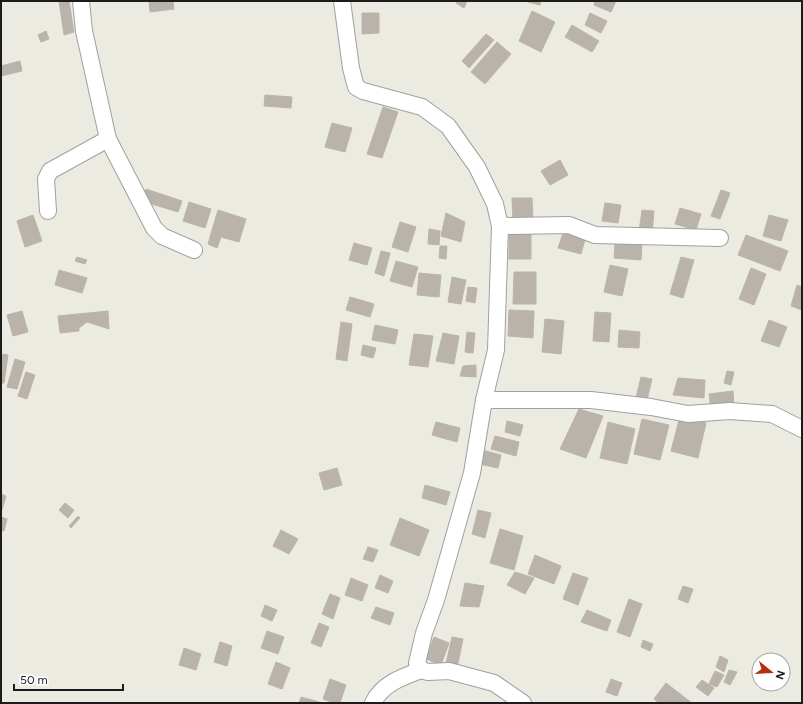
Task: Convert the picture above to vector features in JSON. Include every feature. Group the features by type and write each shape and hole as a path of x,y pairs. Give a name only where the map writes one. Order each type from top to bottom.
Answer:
{"street":[{"path":"81,1 84,31 108,138 154,228 162,236 194,250"},
{"path":"342,1 351,68 356,86 363,91 422,107 448,126 477,167 495,204 500,226 496,350 484,400 472,473 436,600 424,633 417,663 421,670"},
{"path":"48,211 46,179 50,171 108,138"},
{"path":"500,226 569,225 595,235 720,238"},
{"path":"484,400 590,400 651,406 688,414 730,411 772,414 802,429"},
{"path":"374,703 377,695 394,681 421,670 428,672 449,671 494,683 523,703"}],"building":[{"path":"59,1 69,1 74,32 64,35"},
{"path":"149,1 173,1 174,9 150,12"},
{"path":"457,1 467,1 464,8 456,3"},
{"path":"524,1 541,1 540,5"},
{"path":"595,1 616,1 611,12 594,5"},
{"path":"532,11 555,22 541,52 519,41"},
{"path":"362,13 379,13 379,33 362,34"},
{"path":"590,13 607,21 601,33 585,25"},
{"path":"572,25 599,41 592,52 565,37"},
{"path":"46,31 49,39 41,42 38,35"},
{"path":"486,34 494,40 469,68 462,61"},
{"path":"497,42 511,54 485,84 471,72"},
{"path":"20,61 22,71 1,76 1,66"},
{"path":"265,95 292,97 291,108 264,106"},
{"path":"383,107 398,112 382,158 367,154"},
{"path":"332,123 352,128 345,152 325,147"},
{"path":"560,160 568,175 550,185 541,171"},
{"path":"146,189 182,201 178,212 142,201"},
{"path":"721,190 730,193 720,219 711,216"},
{"path":"512,198 532,198 533,220 513,220"},
{"path":"189,202 211,209 205,228 183,221"},
{"path":"605,203 621,205 618,223 602,221"},
{"path":"680,208 701,214 696,230 675,224"},
{"path":"218,210 246,219 239,242 221,237 217,248 208,244"},
{"path":"642,210 654,211 652,234 639,232"},
{"path":"446,213 465,222 461,242 441,236"},
{"path":"33,215 42,241 25,247 17,221"},
{"path":"769,215 788,220 781,241 763,236"},
{"path":"400,222 416,227 408,252 392,247"},
{"path":"509,227 531,227 531,259 509,259"},
{"path":"429,229 440,231 439,245 428,244"},
{"path":"564,230 586,236 581,254 558,248"},
{"path":"746,235 788,251 780,271 738,255"},
{"path":"615,242 642,244 641,260 614,258"},
{"path":"354,243 372,248 367,265 349,260"},
{"path":"440,246 447,246 446,259 439,258"},
{"path":"381,251 390,253 384,276 375,273"},
{"path":"77,257 87,260 85,264 75,261"},
{"path":"681,257 694,260 683,298 670,294"},
{"path":"396,261 418,267 412,287 390,281"},
{"path":"610,265 628,269 622,296 604,292"},
{"path":"751,268 766,274 754,305 739,299"},
{"path":"59,270 87,278 82,293 55,285"},
{"path":"514,272 536,272 536,304 513,304"},
{"path":"419,273 441,275 439,297 417,295"},
{"path":"452,277 466,280 461,304 448,302"},
{"path":"797,285 802,287 802,310 791,306"},
{"path":"468,287 477,288 475,303 466,301"},
{"path":"350,297 374,304 370,317 346,310"},
{"path":"509,310 534,311 533,338 508,336"},
{"path":"22,311 28,332 13,336 7,315"},
{"path":"108,311 109,329 87,322 79,328 79,331 60,333 58,316"},
{"path":"595,312 611,313 609,342 593,341"},
{"path":"545,319 564,321 561,354 542,352"},
{"path":"769,320 787,327 779,347 761,341"},
{"path":"341,322 352,324 347,361 336,359"},
{"path":"375,325 398,330 395,344 372,340"},
{"path":"619,330 640,332 639,348 618,347"},
{"path":"467,332 475,333 473,353 465,352"},
{"path":"443,333 459,336 454,364 436,361"},
{"path":"414,334 433,336 428,367 409,365"},
{"path":"363,345 376,348 373,358 361,355"},
{"path":"1,354 8,355 4,383 1,383"},
{"path":"15,359 25,362 17,389 7,387"},
{"path":"476,365 476,377 460,376 463,366"},
{"path":"727,371 734,372 731,385 724,383"},
{"path":"26,372 35,375 27,399 18,396"},
{"path":"641,377 652,379 646,404 635,402"},
{"path":"678,378 705,380 704,398 673,395"},
{"path":"733,391 734,408 711,410 709,394"},
{"path":"579,409 603,416 586,458 560,449"},
{"path":"680,416 706,423 698,458 671,451"},
{"path":"642,419 669,425 660,460 634,454"},
{"path":"507,421 523,425 520,436 505,432"},
{"path":"436,422 460,428 457,442 432,435"},
{"path":"608,422 635,429 627,464 600,458"},
{"path":"495,436 519,442 516,456 491,449"},
{"path":"482,450 501,455 498,468 479,464"},
{"path":"337,468 342,485 324,490 319,473"},
{"path":"425,485 450,492 446,505 422,498"},
{"path":"1,494 6,496 2,510 1,510"},
{"path":"65,503 74,510 68,518 59,510"},
{"path":"478,510 491,513 485,538 472,534"},
{"path":"78,516 80,518 71,528 69,526"},
{"path":"1,517 7,519 4,531 1,530"},
{"path":"400,518 429,530 419,556 390,545"},
{"path":"500,529 523,536 514,570 490,563"},
{"path":"281,530 298,539 289,554 273,546"},
{"path":"368,547 378,550 373,562 363,559"},
{"path":"535,555 561,566 554,584 528,574"},
{"path":"515,572 534,578 525,594 507,585"},
{"path":"573,573 588,578 578,605 563,599"},
{"path":"380,575 393,581 388,593 375,588"},
{"path":"351,578 368,585 362,601 345,595"},
{"path":"465,583 484,586 479,607 460,606"},
{"path":"683,586 693,589 688,603 678,599"},
{"path":"330,594 340,598 333,619 322,614"},
{"path":"629,599 642,604 630,637 617,632"},
{"path":"265,605 277,610 272,621 261,616"},
{"path":"376,607 394,613 390,625 371,618"},
{"path":"587,610 611,620 607,631 581,622"},
{"path":"319,623 329,627 321,647 311,643"},
{"path":"267,631 284,637 278,654 261,648"},
{"path":"434,637 449,643 441,665 426,659"},
{"path":"452,637 463,639 457,668 445,668"},
{"path":"643,640 653,644 650,651 641,647"},
{"path":"220,642 232,646 227,666 214,662"},
{"path":"184,648 201,654 196,670 179,665"},
{"path":"720,656 728,660 724,672 716,667"},
{"path":"276,662 290,668 282,689 268,684"},
{"path":"729,670 737,672 730,685 724,682"},
{"path":"715,671 724,675 717,687 709,684"},
{"path":"330,679 346,685 340,703 334,703 323,699"},
{"path":"611,679 622,683 617,696 606,692"},
{"path":"702,680 714,688 708,696 696,687"},
{"path":"666,683 692,703 659,703 654,699"},
{"path":"301,697 319,702 299,703"}]}
